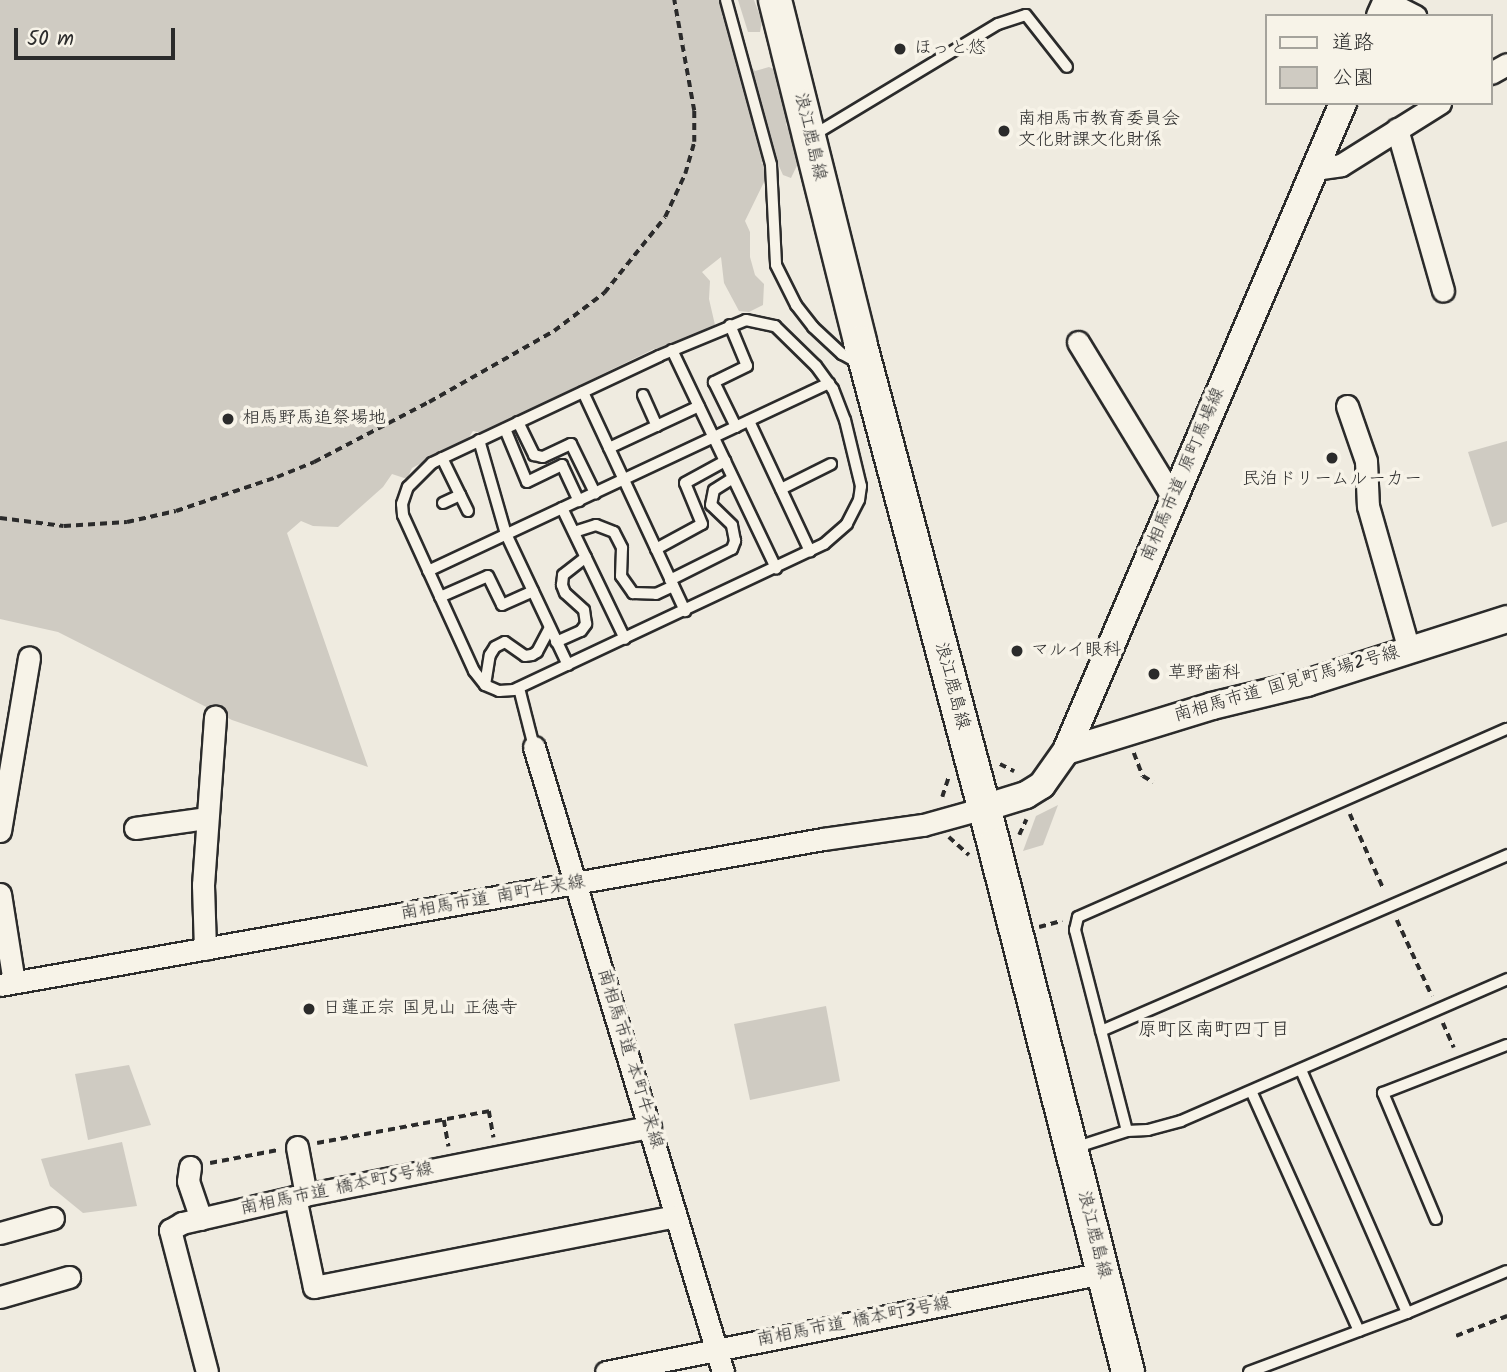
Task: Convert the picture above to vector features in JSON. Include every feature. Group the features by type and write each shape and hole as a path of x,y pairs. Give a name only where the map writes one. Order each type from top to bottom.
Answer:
{"main road":[{"name":"浪江鹿島線","path":"775,0 867,367 984,808 1128,1372"}],"street":[{"path":"1387,0 1412,14"},
{"name":"南相馬市道 原町馬場線","path":"984,808 1026,796 1042,785 1066,751 1342,105"},
{"path":"1314,169 1342,165 1437,105"},
{"path":"1397,129 1443,291"},
{"path":"1078,342 1174,499"},
{"path":"1347,406 1366,461 1368,506 1409,650"},
{"name":"南相馬市道 国見町馬場2号線","path":"1066,751 1212,706 1307,683 1506,622"},
{"path":"0,831 29,657"},
{"path":"205,949 202,913 215,716"},
{"name":"南相馬市道 本町牛来線","path":"534,747 723,1372"},
{"name":"南相馬市道 南町牛来線","path":"7,983 837,837 923,825 984,808"},
{"path":"135,828 207,818"},
{"path":"0,894 7,983"},
{"name":"南相馬市道 橋本町5号線","path":"207,1372 170,1230 201,1219 300,1196 650,1127"},
{"path":"297,1147 300,1196 314,1287 675,1216"},
{"path":"190,1167 188,1181 201,1219"},
{"path":"0,1233 53,1218"},
{"name":"南相馬市道 橋本町3号線","path":"606,1372 1103,1273"},
{"path":"0,1297 69,1277"}],"lane":[{"path":"726,0 771,165 776,265 796,305 813,327 842,354 867,367"},
{"path":"809,138 998,24 1026,15 1067,67"},
{"path":"746,320 775,326 816,366 829,383 845,420 861,486 859,500 847,524 824,544 776,568 519,688 499,691 485,685 474,671 403,515 402,504 416,475 442,458 479,440 672,350 730,326 746,320"},
{"path":"730,326 747,366 714,383 736,427"},
{"path":"672,350 776,568"},
{"path":"428,571 829,383"},
{"path":"583,392 685,611"},
{"path":"643,395 657,426"},
{"path":"609,448 699,406"},
{"path":"749,421 810,551"},
{"path":"518,422 534,455 543,457 571,444 595,493"},
{"path":"505,429 527,482 562,465 579,501"},
{"path":"479,440 506,534 568,665"},
{"path":"442,458 468,511"},
{"path":"656,550 702,524 685,483 725,461"},
{"path":"781,489 831,464"},
{"path":"574,532 596,525 614,532 622,548 621,576 633,593 656,594 732,549 735,541 732,525 711,505 714,490 733,478"},
{"path":"443,503 460,495"},
{"path":"562,508 625,639"},
{"path":"556,642 580,631 586,624 584,610 565,593 562,585 563,575 586,557"},
{"path":"440,597 488,576 502,605 533,592"},
{"path":"485,685 489,655 499,643 509,643 525,656 531,655 537,652 550,628"},
{"path":"519,688 534,747"},
{"path":"1127,1131 1075,930 1078,917 1507,729"},
{"path":"1101,1031 1507,855"},
{"path":"1071,1149 1127,1131 1148,1130 1181,1121 1252,1093 1507,979"},
{"path":"1436,1219 1383,1093 1507,1045"},
{"path":"1301,1070 1407,1313"},
{"path":"1252,1093 1359,1331"},
{"path":"1249,1372 1407,1313 1507,1271"}],"path":[{"path":"0,517 64,526 127,522 176,511 277,477 314,462 429,402 554,331 604,293 665,217 685,174 694,142 694,111 674,0"},
{"path":"1125,732 1143,776 1153,782"},
{"path":"1348,810 1388,899"},
{"path":"1395,914 1434,1001"},
{"path":"1037,928 1078,917"},
{"path":"1441,1017 1460,1063"},
{"path":"190,1167 489,1111"},
{"path":"444,1119 453,1166"},
{"path":"1456,1336 1507,1316"}],"green space":[{"name":"相馬野馬追祭場地","path":"0,0 732,0 722,17 738,20 742,35 734,49 755,71 769,67 781,72 785,79 777,90 792,97 792,109 786,125 804,151 791,178 783,175 773,153 761,163 768,166 766,178 745,221 750,232 750,257 755,275 764,284 763,305 749,312 739,311 724,283 721,257 702,272 710,281 709,299 715,325 695,345 654,349 481,433 473,431 468,439 412,468 407,479 392,474 383,487 338,527 313,526 301,521 287,533 368,767 232,720 58,632 0,619"},
{"path":"738,0 754,0 762,21 760,32 748,32"},
{"path":"1507,441 1507,522 1492,527 1468,452"},
{"path":"1058,805 1043,845 1023,851 1036,816"},
{"path":"826,1006 840,1081 750,1100 734,1024"},
{"path":"129,1065 151,1125 88,1140 75,1074"},
{"path":"122,1142 137,1206 83,1213 50,1186 41,1159"}],"place":[{"name":"ほっと悠","path":"900,49"},
{"name":"南相馬市教育委員会 文化財課文化財係","path":"1004,131"},
{"name":"相馬野馬追祭場地","path":"228,419"},
{"name":"民泊ドリームルーカー","path":"1332,458"},
{"name":"マルイ眼科","path":"1017,651"},
{"name":"草野歯科","path":"1154,674"},
{"name":"日蓮正宗 国見山 正徳寺","path":"309,1009"}],"district":[{"name":"原町区南町四丁目","path":"1214,1031"}]}
